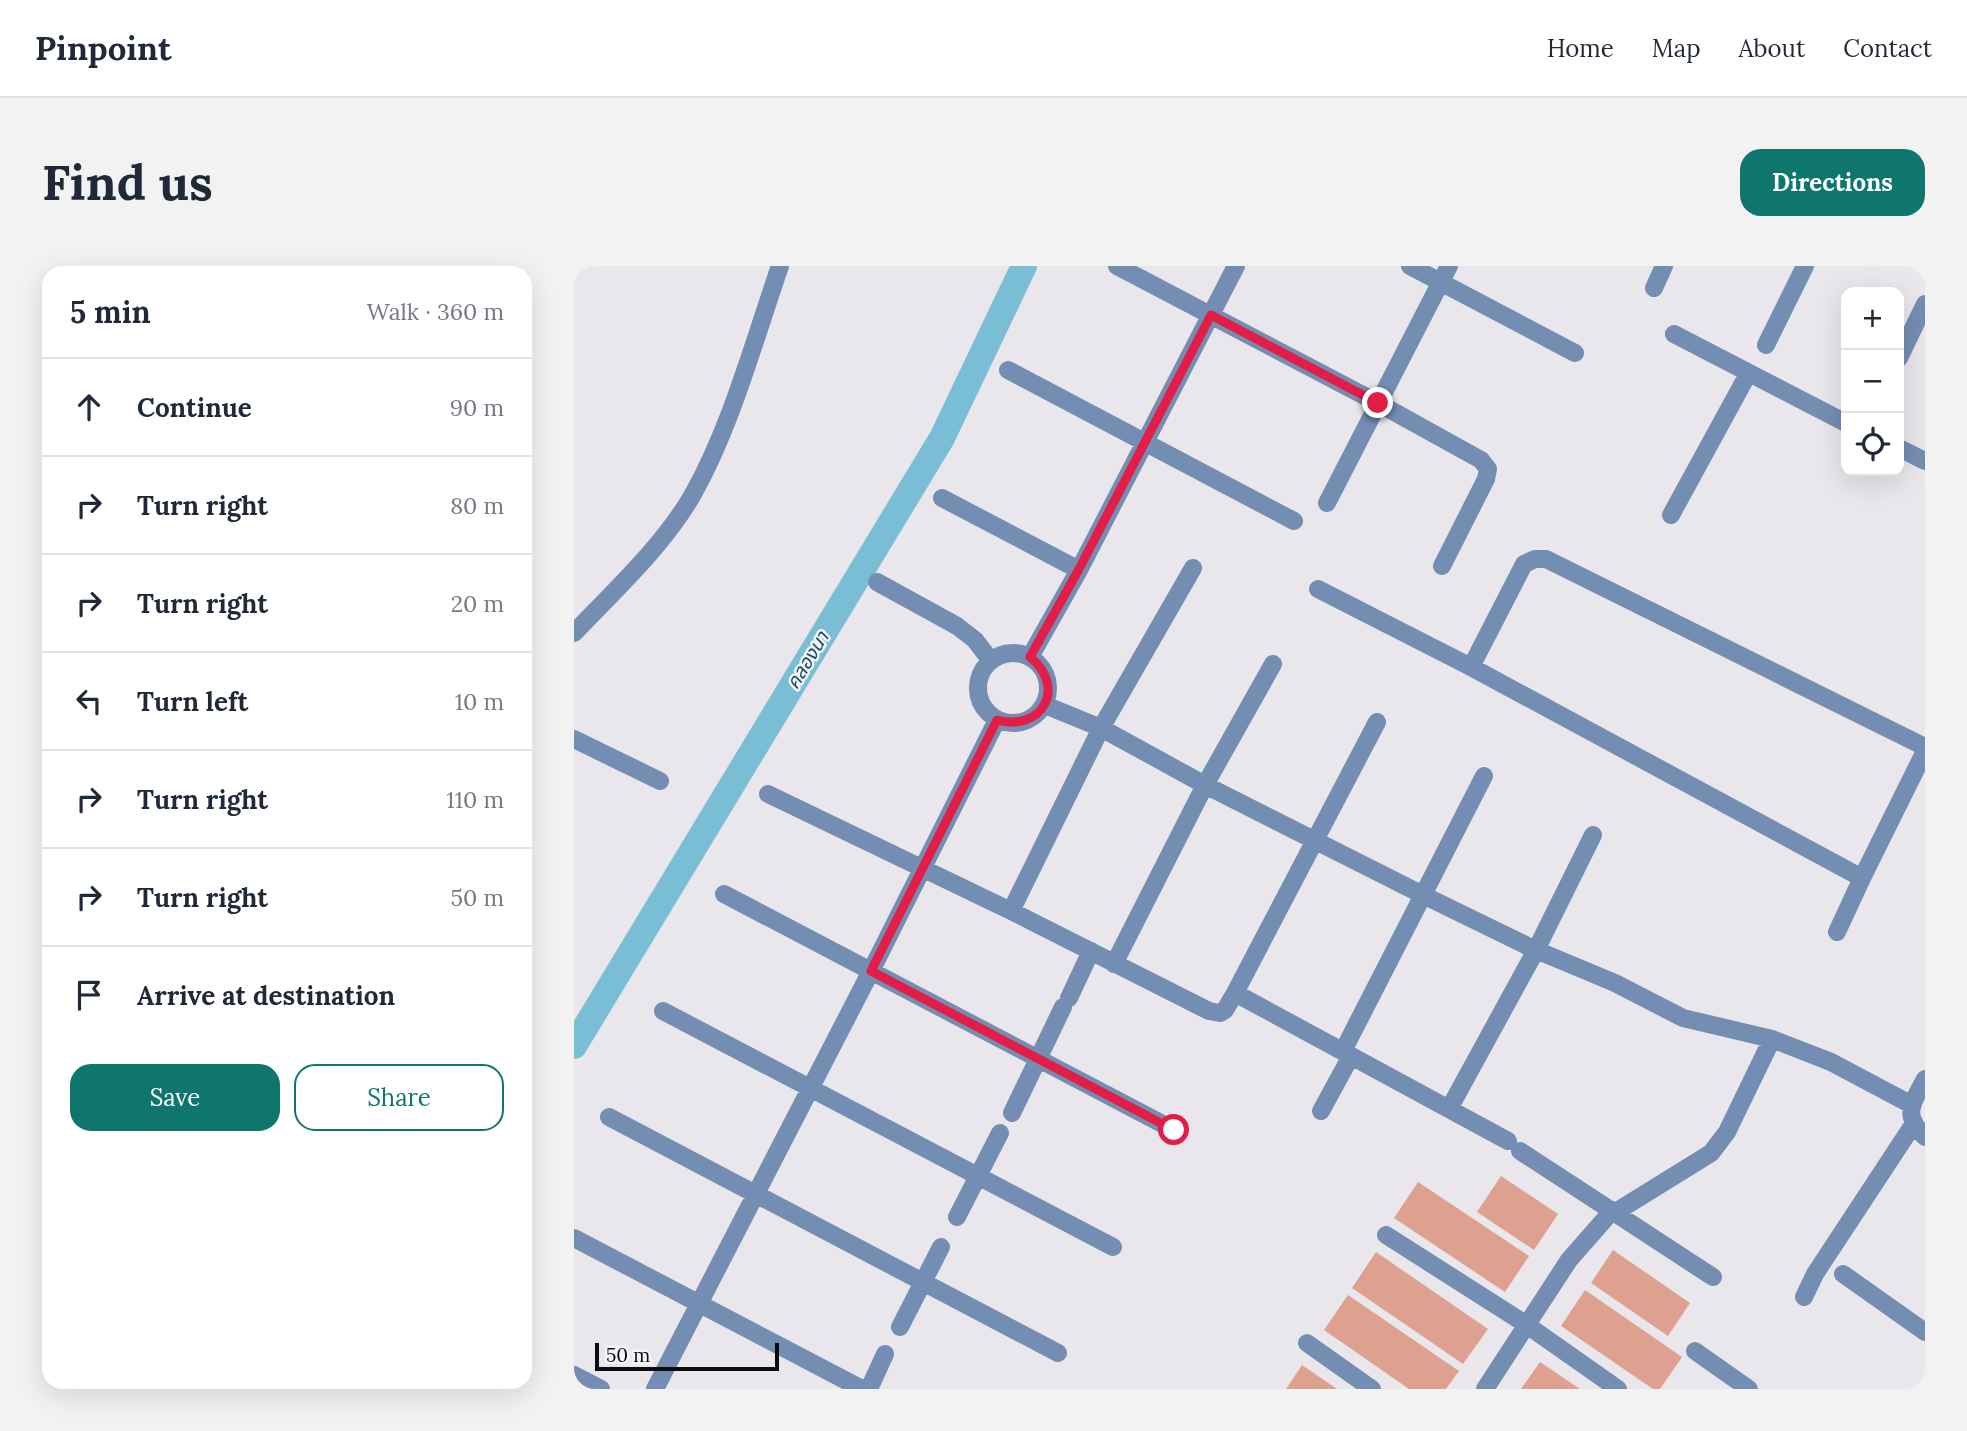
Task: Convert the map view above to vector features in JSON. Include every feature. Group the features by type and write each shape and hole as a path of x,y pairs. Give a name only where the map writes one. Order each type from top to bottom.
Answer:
{"street":[{"path":"574,633 653,549 692,496 721,437 780,266"},
{"path":"1117,266 1481,460 1488,469 1486,479 1442,566"},
{"path":"1030,657 1079,569 1236,266"},
{"path":"1410,266 1445,274 1575,353"},
{"path":"1654,288 1664,266"},
{"path":"1766,345 1805,266"},
{"path":"1327,503 1445,274"},
{"path":"1903,350 1925,304"},
{"path":"1674,334 1841,420"},
{"path":"1008,370 1294,521"},
{"path":"1671,515 1748,374"},
{"path":"1904,450 1925,461"},
{"path":"942,498 1079,569"},
{"path":"1471,667 1524,564 1535,559 1546,559 1925,749 1837,932"},
{"path":"1011,911 1101,728 1193,568"},
{"path":"877,582 957,626 975,640 991,661"},
{"path":"1318,589 1471,667 1862,878"},
{"path":"1016,653 1030,657 1040,665 1047,678 1048,692 1045,705 1036,715 1024,722 1010,723 997,720 986,711 979,699 978,685 982,672 991,661 1002,654 1016,653"},
{"path":"1114,964 1205,785 1273,664"},
{"path":"1045,705 1101,728 1205,785 1535,950 1615,983 1683,1018 1772,1039 1831,1062 1912,1105"},
{"path":"655,1389 997,720"},
{"path":"768,794 1011,911 1114,964 1220,1013 1225,1010 1235,993 1377,722"},
{"path":"574,739 660,782"},
{"path":"1321,1111 1484,776"},
{"path":"1449,1109 1535,950 1592,835"},
{"path":"724,894 1174,1130"},
{"path":"1012,1113 1091,951"},
{"path":"1235,993 1514,1146 1713,1278"},
{"path":"663,1011 1113,1247"},
{"path":"1485,1389 1569,1260 1612,1211 1619,1210 1711,1153 1727,1132 1772,1039"},
{"path":"1804,1297 1815,1274 1919,1131 1910,1115 1925,1079"},
{"path":"608,1117 1058,1353"},
{"path":"957,1217 1000,1133"},
{"path":"1385,1235 1527,1325 1618,1389"},
{"path":"574,1238 862,1389"},
{"path":"900,1327 941,1247"},
{"path":"1843,1274 1925,1332"},
{"path":"1307,1343 1372,1389"},
{"path":"1695,1351 1749,1389"},
{"path":"869,1389 885,1354"},
{"path":"574,1375 601,1389"}],"building":[{"path":"1501,1176 1558,1214 1534,1250 1477,1212"},
{"path":"1418,1182 1529,1256 1505,1292 1394,1218"},
{"path":"1613,1250 1690,1303 1668,1336 1591,1283"},
{"path":"1376,1252 1488,1329 1463,1364 1352,1288"},
{"path":"1585,1290 1682,1357 1660,1389 1653,1389 1561,1326"},
{"path":"1348,1295 1459,1371 1446,1389 1409,1389 1324,1330"},
{"path":"1540,1362 1580,1389 1521,1389"},
{"path":"1302,1365 1337,1389 1286,1389"}],"waterway":[{"name":"คลองนา","path":"574,1046 942,438 1024,266"}],"route":[{"path":"1174,1130 871,971 997,720 1024,722 1036,715 1045,705 1047,678 1040,665 1030,657 1079,569 1211,315 1378,403"}]}
